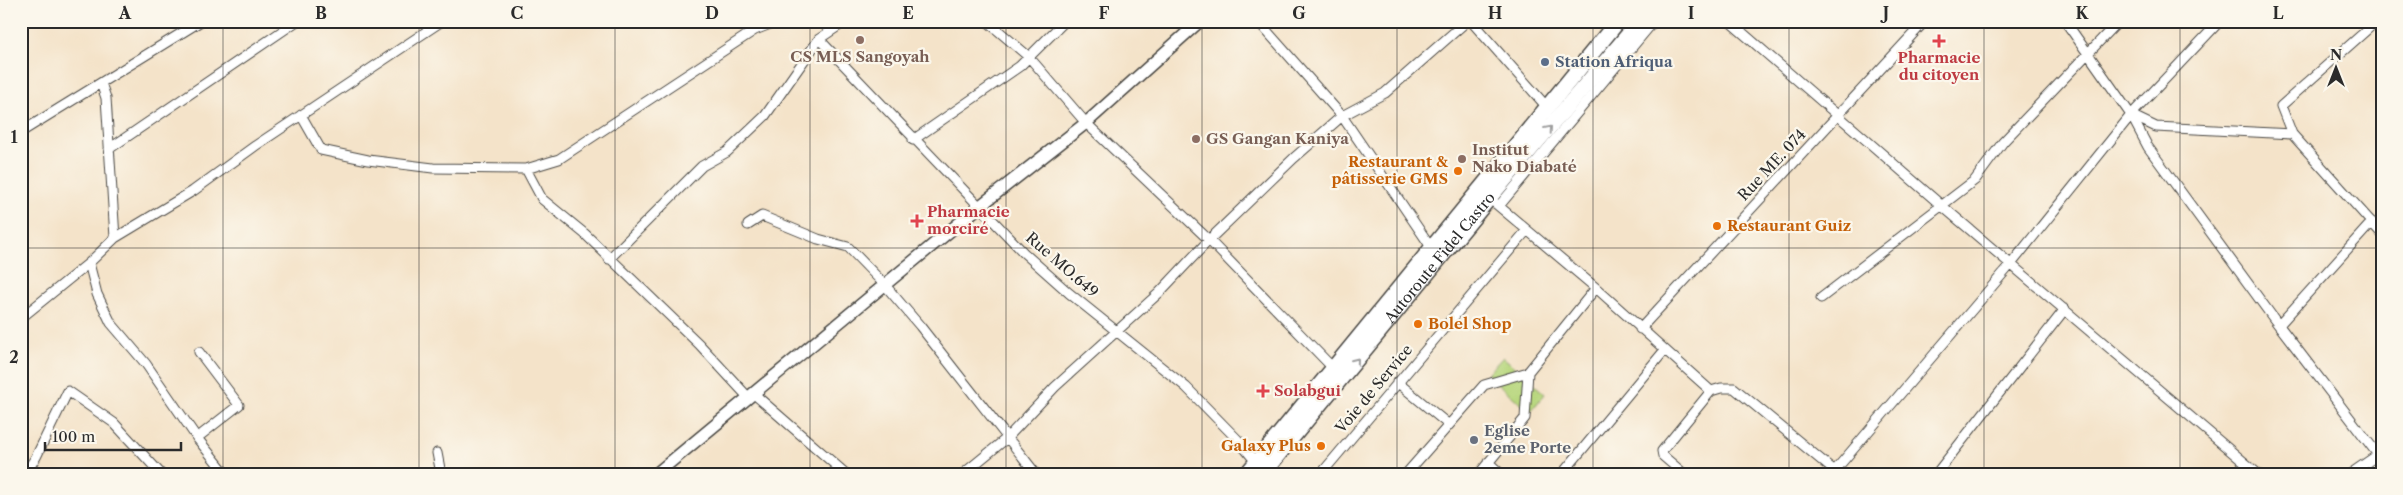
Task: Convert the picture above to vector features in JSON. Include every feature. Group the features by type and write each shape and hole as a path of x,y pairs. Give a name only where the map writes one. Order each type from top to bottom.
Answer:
{"highway":[{"name":"Autoroute Fidel Castro","path":"1255,470 1332,367 1618,21"},
{"name":"Autoroute Fidel Castro","path":"1255,470 1494,202 1639,28"}],"street":[{"path":"21,132 201,21"},
{"path":"109,149 297,21"},
{"path":"21,318 89,263 116,238 193,191 301,115 441,21"},
{"path":"301,115 321,150 368,160 433,168 526,170 559,159 756,30 778,21"},
{"path":"609,259 702,166 727,152 765,116 832,25 846,21"},
{"path":"987,21 1029,57 1086,123 1209,240 1332,367"},
{"path":"914,140 1020,66 1065,21"},
{"path":"656,474 884,284 1086,123 1200,21"},
{"path":"1258,21 1342,116 1431,247"},
{"path":"963,474 1007,438 1055,387 1159,292 1209,240 1294,158 1342,116 1385,93 1469,21 1546,106"},
{"path":"1639,28 1654,21"},
{"path":"1729,21 1941,205 2012,263 2258,474"},
{"name":"Rue ME. 074","path":"1640,329 1925,21"},
{"path":"2065,21 2131,115 2148,147 2279,325 2380,456 2350,474"},
{"path":"1821,298 1975,180 2003,142 2119,21"},
{"path":"1684,474 1662,456 1662,451 1711,391 1721,388 1734,388 1835,473 2012,263 2131,115 2220,21"},
{"path":"2377,21 2281,106 2292,134 2382,234"},
{"name":"Rue MO.649","path":"821,38 914,140 1024,253 1186,387 1238,440 1255,470"},
{"path":"101,83 106,98 116,238"},
{"path":"2131,115 2156,127 2292,134"},
{"path":"526,170 542,199 586,234 609,259 750,395 846,474"},
{"path":"1494,202 1596,288 1664,351 1711,391"},
{"path":"748,225 762,216 818,240 848,247 884,284 945,357 1036,474"},
{"path":"2279,325 2372,222"},
{"name":"Voie de Service","path":"1321,474 1527,230"},
{"path":"89,263 97,294 111,323 146,364 226,474"},
{"path":"1479,474 1525,418 1528,372 1596,288"},
{"path":"1936,474 2065,309"},
{"path":"1562,474 1664,351"},
{"path":"198,438 239,405 199,352"},
{"path":"1406,474 1484,384 1528,372"},
{"path":"1397,382 1449,425"},
{"path":"25,474 36,456 68,390 114,423 161,474"},
{"path":"437,453 441,474"},
{"path":"1488,462 1501,474"}],"green space":[{"path":"1503,357 1545,394 1530,412 1487,374"}],"place":[{"name":"CS MLS Sangoyah","path":"860,40"},
{"name":"Pharmacie du citoyen","path":"1939,41"},
{"name":"Station Afriqua","path":"1545,62"},
{"name":"GS Gangan Kaniya","path":"1196,139"},
{"name":"Institut Nako Diabaté","path":"1462,159"},
{"name":"Restaurant & pâtisserie GMS","path":"1458,171"},
{"name":"Pharmacie morciré","path":"917,221"},
{"name":"Restaurant Guiz","path":"1717,226"},
{"name":"Bolel Shop","path":"1418,324"},
{"name":"Solabgui","path":"1263,391"},
{"name":"Eglise 2eme Porte","path":"1474,440"},
{"name":"Galaxy Plus","path":"1321,446"}]}
